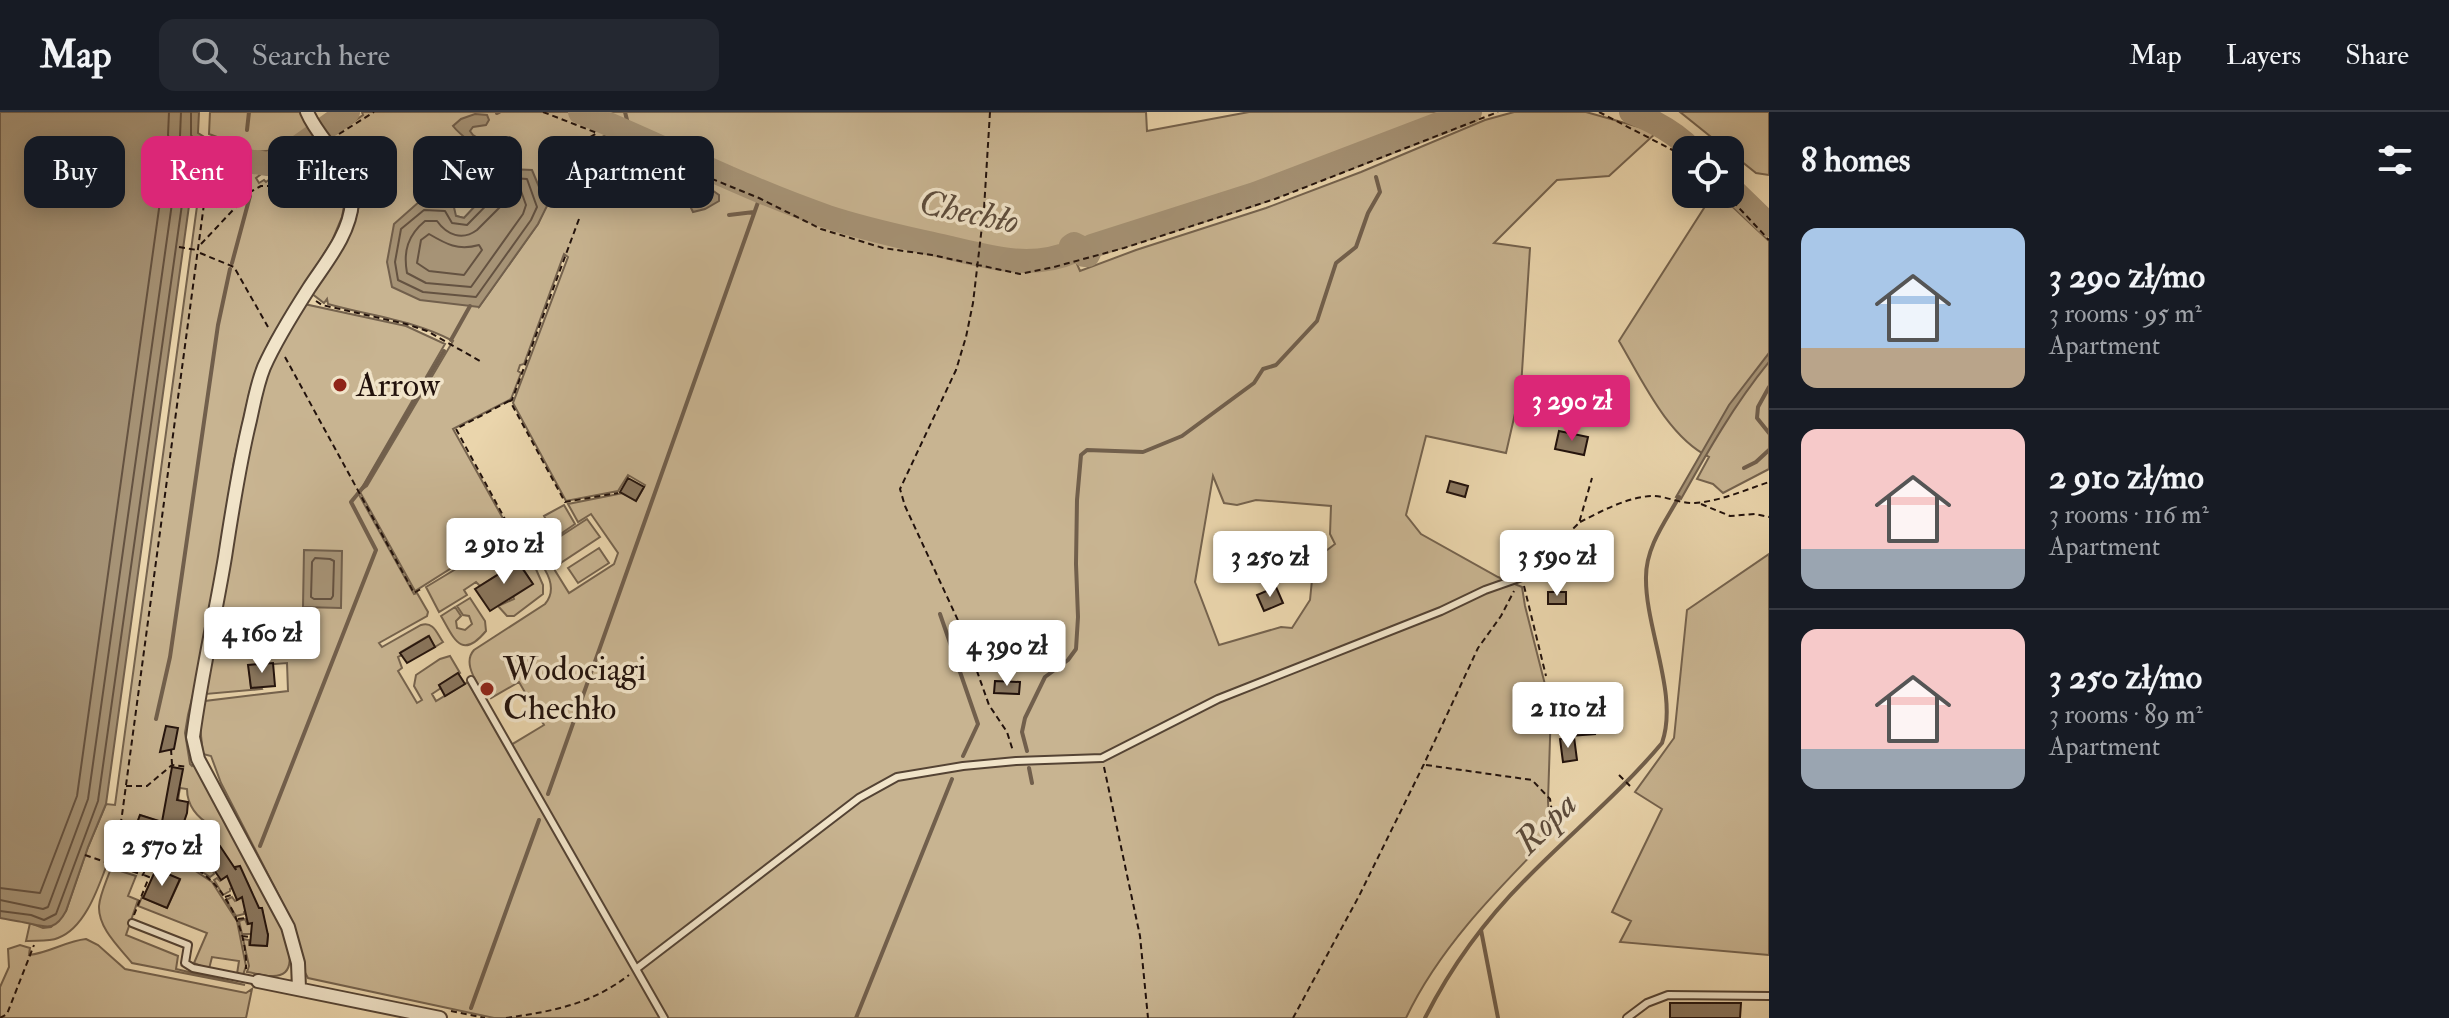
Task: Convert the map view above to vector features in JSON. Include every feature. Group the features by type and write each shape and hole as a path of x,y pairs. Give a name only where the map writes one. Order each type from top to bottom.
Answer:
{"street":[{"path":"307,112 320,136"},
{"path":"299,988 298,963 288,927 198,759 193,737 241,460 264,368 276,343 336,247 348,223 351,208"},
{"path":"258,981 417,1016 440,1018"}],"lane":[{"path":"636,969 859,798 897,777 1016,761 1102,758 1218,699 1522,577"},
{"path":"471,680 664,1018"},
{"path":"132,923 188,945 185,963 193,968 258,981"},
{"path":"1627,1018 1647,1003 1668,995 1769,996"}],"path":[{"path":"333,136 374,112"},
{"path":"543,112 597,133 562,154 568,156 611,138 759,198 821,229 883,248 1020,274 1124,248 1275,199 1498,112"},
{"path":"990,112 984,209 973,303 956,370 900,489 962,629 989,705 1007,732 1016,761"},
{"path":"1599,112 1672,150"},
{"path":"200,245 250,192 268,186"},
{"path":"109,863 114,854 122,815 205,208"},
{"path":"1739,208 1769,240"},
{"path":"512,532 456,429 512,400 579,219"},
{"path":"179,247 234,267 414,593 421,589"},
{"path":"322,305 427,331 480,361"},
{"path":"510,401 565,502 618,493"},
{"path":"1579,523 1592,478"},
{"path":"1293,1018 1359,896 1478,648 1501,616 1522,577 1579,523 1612,506 1650,496 1698,503 1769,482"},
{"path":"1698,503 1730,516 1755,514 1769,517"},
{"path":"1522,577 1546,676"},
{"path":"171,749 172,765"},
{"path":"1102,758 1140,936 1148,1018"},
{"path":"172,765 186,768 190,764"},
{"path":"1424,764 1532,780 1550,799 1553,819"},
{"path":"125,786 147,786 172,765"},
{"path":"1619,775 1630,786"},
{"path":"143,875 155,845"},
{"path":"152,851 190,865 211,880 237,920 247,966 244,978"},
{"path":"85,855 149,877 132,923"},
{"path":"190,865 198,859"},
{"path":"211,880 217,875"},
{"path":"223,898 234,894"},
{"path":"237,920 247,918"},
{"path":"241,936 251,937"},
{"path":"0,1018 7,1014 34,945"},
{"path":"506,1018 546,1013 590,998 609,990 636,969"}],"shaded area":[{"path":"210,112 301,112 311,130 301,136 268,136 268,151 255,152 252,151 252,136 209,134"},
{"path":"362,112 569,112 626,136 538,136 538,198 522,181 522,136 413,136 413,208 473,208 464,218 456,216 479,307 538,224 545,208 714,208 714,173 871,236 1021,266 1042,265 1074,257 1080,271 1266,208 1485,120 1514,112 1586,112 1657,132 1609,176 1557,180 1494,243 1530,248 1521,387 1506,453 1426,436 1406,515 1421,534 1522,587 1551,708 1550,836 1470,921 1419,992 1406,1018 494,1018 308,978 303,969 294,925 221,783 211,756 203,754 200,726 205,701 288,691 287,663 249,666 251,688 262,689 206,694 246,461 261,394 270,367 304,304 406,326 445,344 360,491 367,486 453,341 407,323 328,304 327,299 324,303 311,293 344,242 358,208 397,208 397,136 332,136 363,115","holes":["564,254 568,257 513,403 566,501 618,491 628,475 645,485 636,501 623,493 568,504 578,522 591,514 618,553 614,564 569,593 541,548 553,539 547,530 541,532 535,520 521,528 528,541 515,548 509,537 426,587 439,612 467,595 464,590 476,582 480,586 518,562 516,557 530,547 548,575 551,589 545,604 471,654 470,668 479,687 488,682 494,693 491,698 519,682 544,725 506,748 468,682 436,701 432,694 441,688 439,685 460,673 450,656 416,675 414,686 422,700 417,703 398,671 402,668 398,657 428,636 435,647 443,642 432,627 421,625 382,647 379,643 427,616 428,612 417,593 414,594 358,493 415,591 510,531 453,429 511,399 521,373 518,371 520,365 524,364","1213,476 1224,503 1237,505 1256,500 1331,506 1330,534 1335,544 1314,560 1310,600 1292,628 1281,627 1219,645 1195,582"]},
{"path":"592,112 1146,112 1147,131 1249,112 1455,112 1268,183 1048,256 1022,258 863,222 714,162 714,136 651,136"},
{"path":"1680,112 1769,112 1769,175 1756,173 1744,163 1744,136 1710,136"},
{"path":"252,171 258,171 260,175 256,178 259,183 268,180 268,208 344,208 332,241 271,338 250,390 234,461 204,649 185,733 190,764 195,763 283,928 289,950 289,965 281,975 247,972 249,966 243,939 249,940 249,945 267,946 268,934 242,934 239,921 245,919 247,924 264,920 262,908 236,916 226,900 232,897 235,901 252,893 247,882 223,895 214,880 217,878 220,881 235,870 228,860 210,877 192,865 199,860 202,863 216,853 209,843 194,853 196,856 187,863 154,850 156,845 174,851 181,829 140,815 132,837 149,843 140,869 109,859 84,915 68,933 54,939 26,941 30,923 43,928 51,927 66,911 106,804 115,805 197,208 252,208","holes":["180,788 187,789 189,800 201,819 211,825 216,824 211,834 183,819 178,808"]},
{"path":"1704,208 1734,208 1769,241 1769,469 1723,493 1713,484 1697,479 1709,457 1694,448 1669,422 1619,341"},
{"path":"564,505 575,524 556,537 544,516"},
{"path":"587,519 600,537 559,564 547,545"},
{"path":"599,548 609,563 578,583 568,568"},
{"path":"1769,554 1769,955 1620,942 1631,921 1612,912 1662,809 1635,792 1674,738 1687,610"},
{"path":"522,567 535,567 543,585 543,594 514,616 507,616 498,606 514,599 513,596 532,583"},
{"path":"470,598 485,621 486,631 477,640 464,645 454,638 441,616 455,607 461,616 456,621 457,628 465,630 472,624 469,616 463,615 457,606"},
{"path":"153,853 188,866 212,882 237,921 246,966 243,975 237,974 239,961 212,957 209,969 194,963 207,933 138,906 142,897 167,908 180,880 149,865"},
{"path":"111,868 136,876 128,896 138,900 126,935 178,956 176,969 245,985 132,963 110,937 100,914 101,897"},
{"path":"86,939 98,945 125,969 246,993 252,989 246,1018 0,1018 0,987 9,967 8,949 20,945 30,948 29,955"}],"water":[{"path":"0,112 199,112 198,133 203,136 141,136 141,208 189,208 106,804 66,911 58,922 40,926 0,918"},
{"path":"475,114 487,115 489,120 486,125 473,127 470,131 475,136 463,136 453,126"},
{"path":"522,170 532,170 538,184 538,208 546,208 479,307 420,300 392,287 387,262 394,224 413,207 454,208 456,216 464,218 473,208 522,208"},
{"path":"714,191 719,195 719,201 714,204"},
{"path":"1769,353 1769,362 1711,446 1681,499 1676,497 1729,405"},
{"path":"304,550 342,551 341,608 303,607"}],"building":[{"path":"1559,431 1588,437 1584,455 1555,449"},
{"path":"628,478 644,487 636,501 620,492"},
{"path":"1450,481 1468,486 1465,497 1447,492"},
{"path":"521,528 528,540 515,548 508,536"},
{"path":"1600,553 1604,572 1582,577 1578,557"},
{"path":"518,562 533,584 490,611 475,589"},
{"path":"1276,587 1283,603 1264,611 1257,595"},
{"path":"1548,592 1566,592 1566,604 1548,604"},
{"path":"429,636 435,647 407,663 400,653"},
{"path":"273,663 275,686 251,688 248,665"},
{"path":"458,673 465,684 445,696 439,685"},
{"path":"995,681 1020,682 1019,694 994,693"},
{"path":"1592,710 1595,734 1570,736 1568,713"},
{"path":"166,726 178,728 174,749 160,752"},
{"path":"1574,737 1577,760 1563,762 1560,739"},
{"path":"172,767 183,769 177,800 188,802 174,851 132,837 140,815 162,822"},
{"path":"209,842 217,853 215,849 220,846 236,870 235,867 240,866 259,908 262,908 268,935 267,946 250,945 252,923 248,924 242,897 237,900 227,876 221,880 207,860 202,863 194,854"},
{"path":"156,869 180,879 167,908 143,898"},
{"path":"1670,1003 1741,1003 1740,1018 1670,1018"}],"waterway":[{"path":"247,130 249,112"},
{"name":"Chechło","path":"252,162 268,164 281,159 348,112"},
{"name":"Chechło","path":"580,112 765,193 828,217 978,255 1025,261 1072,252 1071,246 1074,244 1080,247 1084,255 1088,255 1092,246 1255,194 1470,112"},
{"path":"625,112 630,132"},
{"name":"Chechło","path":"1631,112 1676,136"},
{"path":"606,136 622,129"},
{"name":"Chechło","path":"1396,148 1397,140"},
{"path":"1027,751 1022,732 1025,718 1045,677 1068,660 1076,649 1077,500 1081,455 1087,450 1143,452 1182,436 1254,383 1263,369 1276,365 1317,321 1336,263 1356,247 1368,213 1380,192 1376,177"},
{"path":"548,794 762,191"},
{"name":"Chechło","path":"1744,201 1769,225"},
{"path":"232,263 247,208"},
{"path":"729,215 754,212"},
{"path":"156,719 170,657 218,325 230,269"},
{"path":"451,340 470,306"},
{"path":"260,846 376,550 351,502 365,485 444,351"},
{"path":"1769,387 1758,407 1757,418 1769,433"},
{"path":"1744,468 1769,450"},
{"name":"Ropa","path":"1425,1018 1458,962 1497,910 1662,743 1667,704 1650,618 1646,577 1653,545 1679,497"},
{"path":"940,614 978,724 963,756"},
{"path":"1029,768 1032,783"},
{"path":"856,1018 952,779"},
{"path":"471,1008 539,820"},
{"path":"1481,930 1498,1018"}],"place":[{"name":"Arrow","path":"340,385"},
{"name":"Wodociągi Chechło","path":"487,689"}]}
